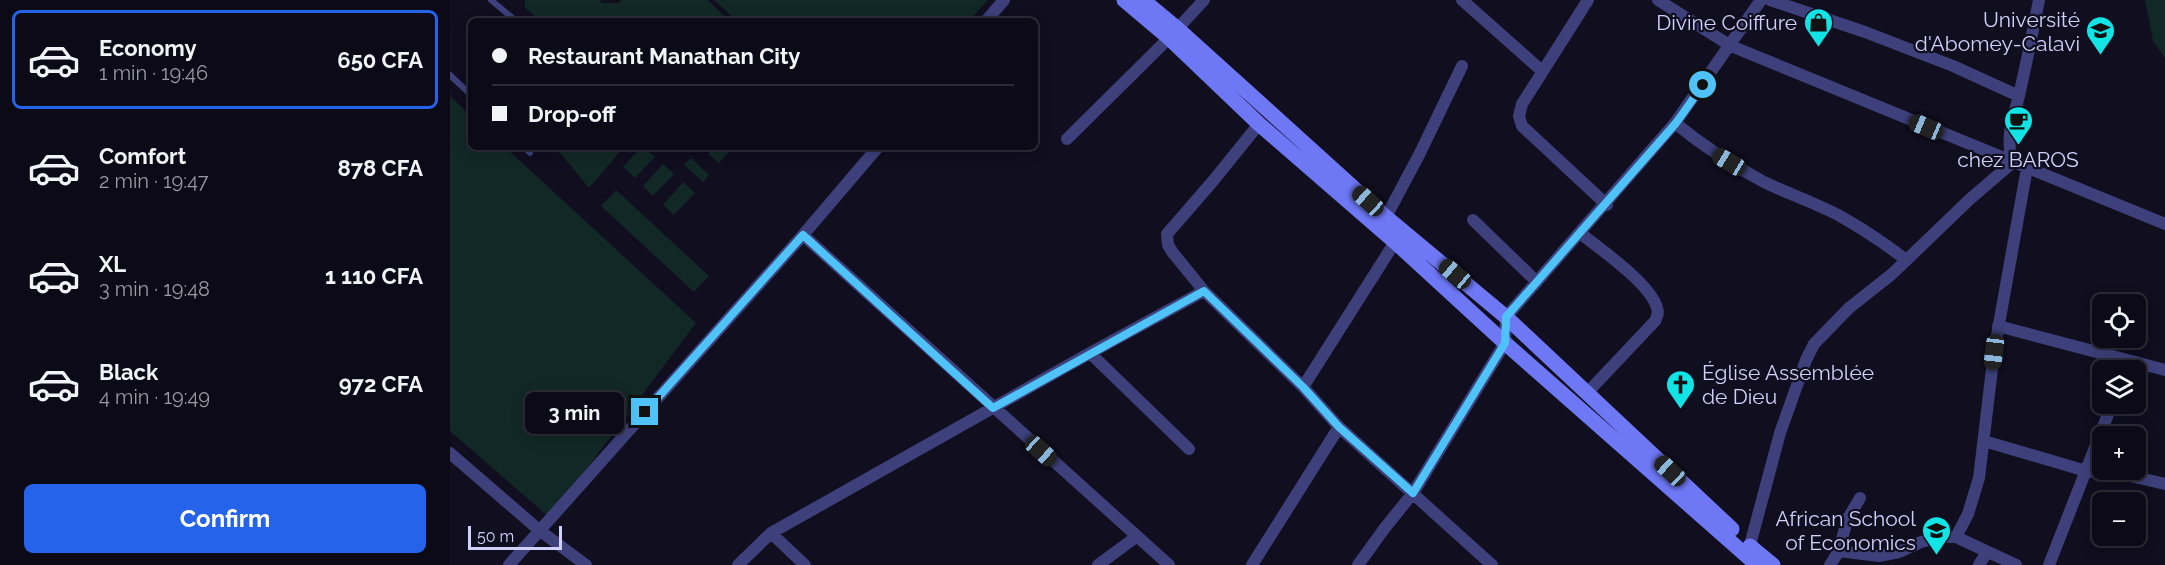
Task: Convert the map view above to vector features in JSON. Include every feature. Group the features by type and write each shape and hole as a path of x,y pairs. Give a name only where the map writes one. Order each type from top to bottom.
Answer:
{"main road":[{"path":"1124,0 1174,34 1506,317 1587,393 1665,476 1757,565"},
{"path":"1143,0 1259,124 1395,242 1505,343 1773,565"}],"street":[{"path":"989,18 1004,0"},
{"path":"1067,139 1174,34 1204,0"},
{"path":"1462,0 1542,71"},
{"path":"1588,0 1522,104 1519,116 1522,126 1606,205"},
{"path":"1658,0 1731,46 2165,224"},
{"path":"1358,565 1413,493 1505,343 1506,317 1676,123 1761,0"},
{"path":"1770,0 1865,32 1942,62 2019,96"},
{"path":"2012,163 2008,146 2009,131 2019,96 2039,0"},
{"path":"1386,217 1462,66"},
{"path":"1676,123 1694,140 1729,162 1766,183 1841,217 1880,240 1905,259"},
{"path":"1259,124 1167,234 1168,245 1204,291 1303,387 1339,427 1492,565"},
{"path":"509,565 803,235 875,150"},
{"path":"1750,545 1780,433 1814,344 1849,308 1892,274 1905,259 2012,163"},
{"path":"1956,537 1968,514 1979,478 1998,326 2027,168"},
{"path":"1473,220 1537,282"},
{"path":"1580,233 1634,276 1654,300 1658,309 1655,321 1587,393"},
{"path":"803,235 1169,565"},
{"path":"1303,387 1395,242"},
{"path":"738,565 771,533 1204,291"},
{"path":"1998,326 2107,360"},
{"path":"1090,353 1189,449"},
{"path":"2146,368 2165,370"},
{"path":"2049,565 2108,414"},
{"path":"1252,565 1339,427"},
{"path":"1984,441 2086,471 2122,474 2165,484"},
{"path":"450,453 539,530 586,565"},
{"path":"1830,565 1839,551 1847,520 1860,498"},
{"path":"771,533 805,565"},
{"path":"1098,565 1136,537"},
{"path":"1839,551 1879,556 1899,552 1927,540 1956,537 2016,565"},
{"path":"1979,565 1987,552"}],"lane":[{"path":"491,0 512,18"},
{"path":"450,75 468,92"},
{"path":"527,150 530,153"}],"green space":[{"path":"525,0 600,0 601,3 620,3 621,0 708,0 724,16 722,18 537,18 525,8"},
{"path":"714,0 988,0 972,18 734,18"},
{"path":"2145,0 2165,0 2165,58 2153,41"},
{"path":"450,96 468,113 468,150 508,150 696,323 550,518 450,431"},
{"path":"557,150 621,150 589,188"},
{"path":"638,150 647,150 655,157 635,178 623,167"},
{"path":"711,150 730,150 719,163 708,154"},
{"path":"691,158 709,175 703,182 684,165"},
{"path":"663,164 674,174 653,196 643,186"},
{"path":"683,182 695,193 674,215 663,205"},
{"path":"616,190 709,276 694,292 601,206"}],"place":[{"name":"Divine Coiffure","path":"1818,48"},
{"name":"Université d'Abomey-Calavi","path":"2101,56"},
{"name":"chez BAROS","path":"2018,146"},
{"name":"Église Assemblée de Dieu","path":"1681,410"},
{"name":"African School of Economics","path":"1937,556"}],"route":[{"path":"645,412 803,235 993,408 1204,291 1303,387 1339,427 1413,493 1505,343 1506,317 1676,123 1703,85"}]}
